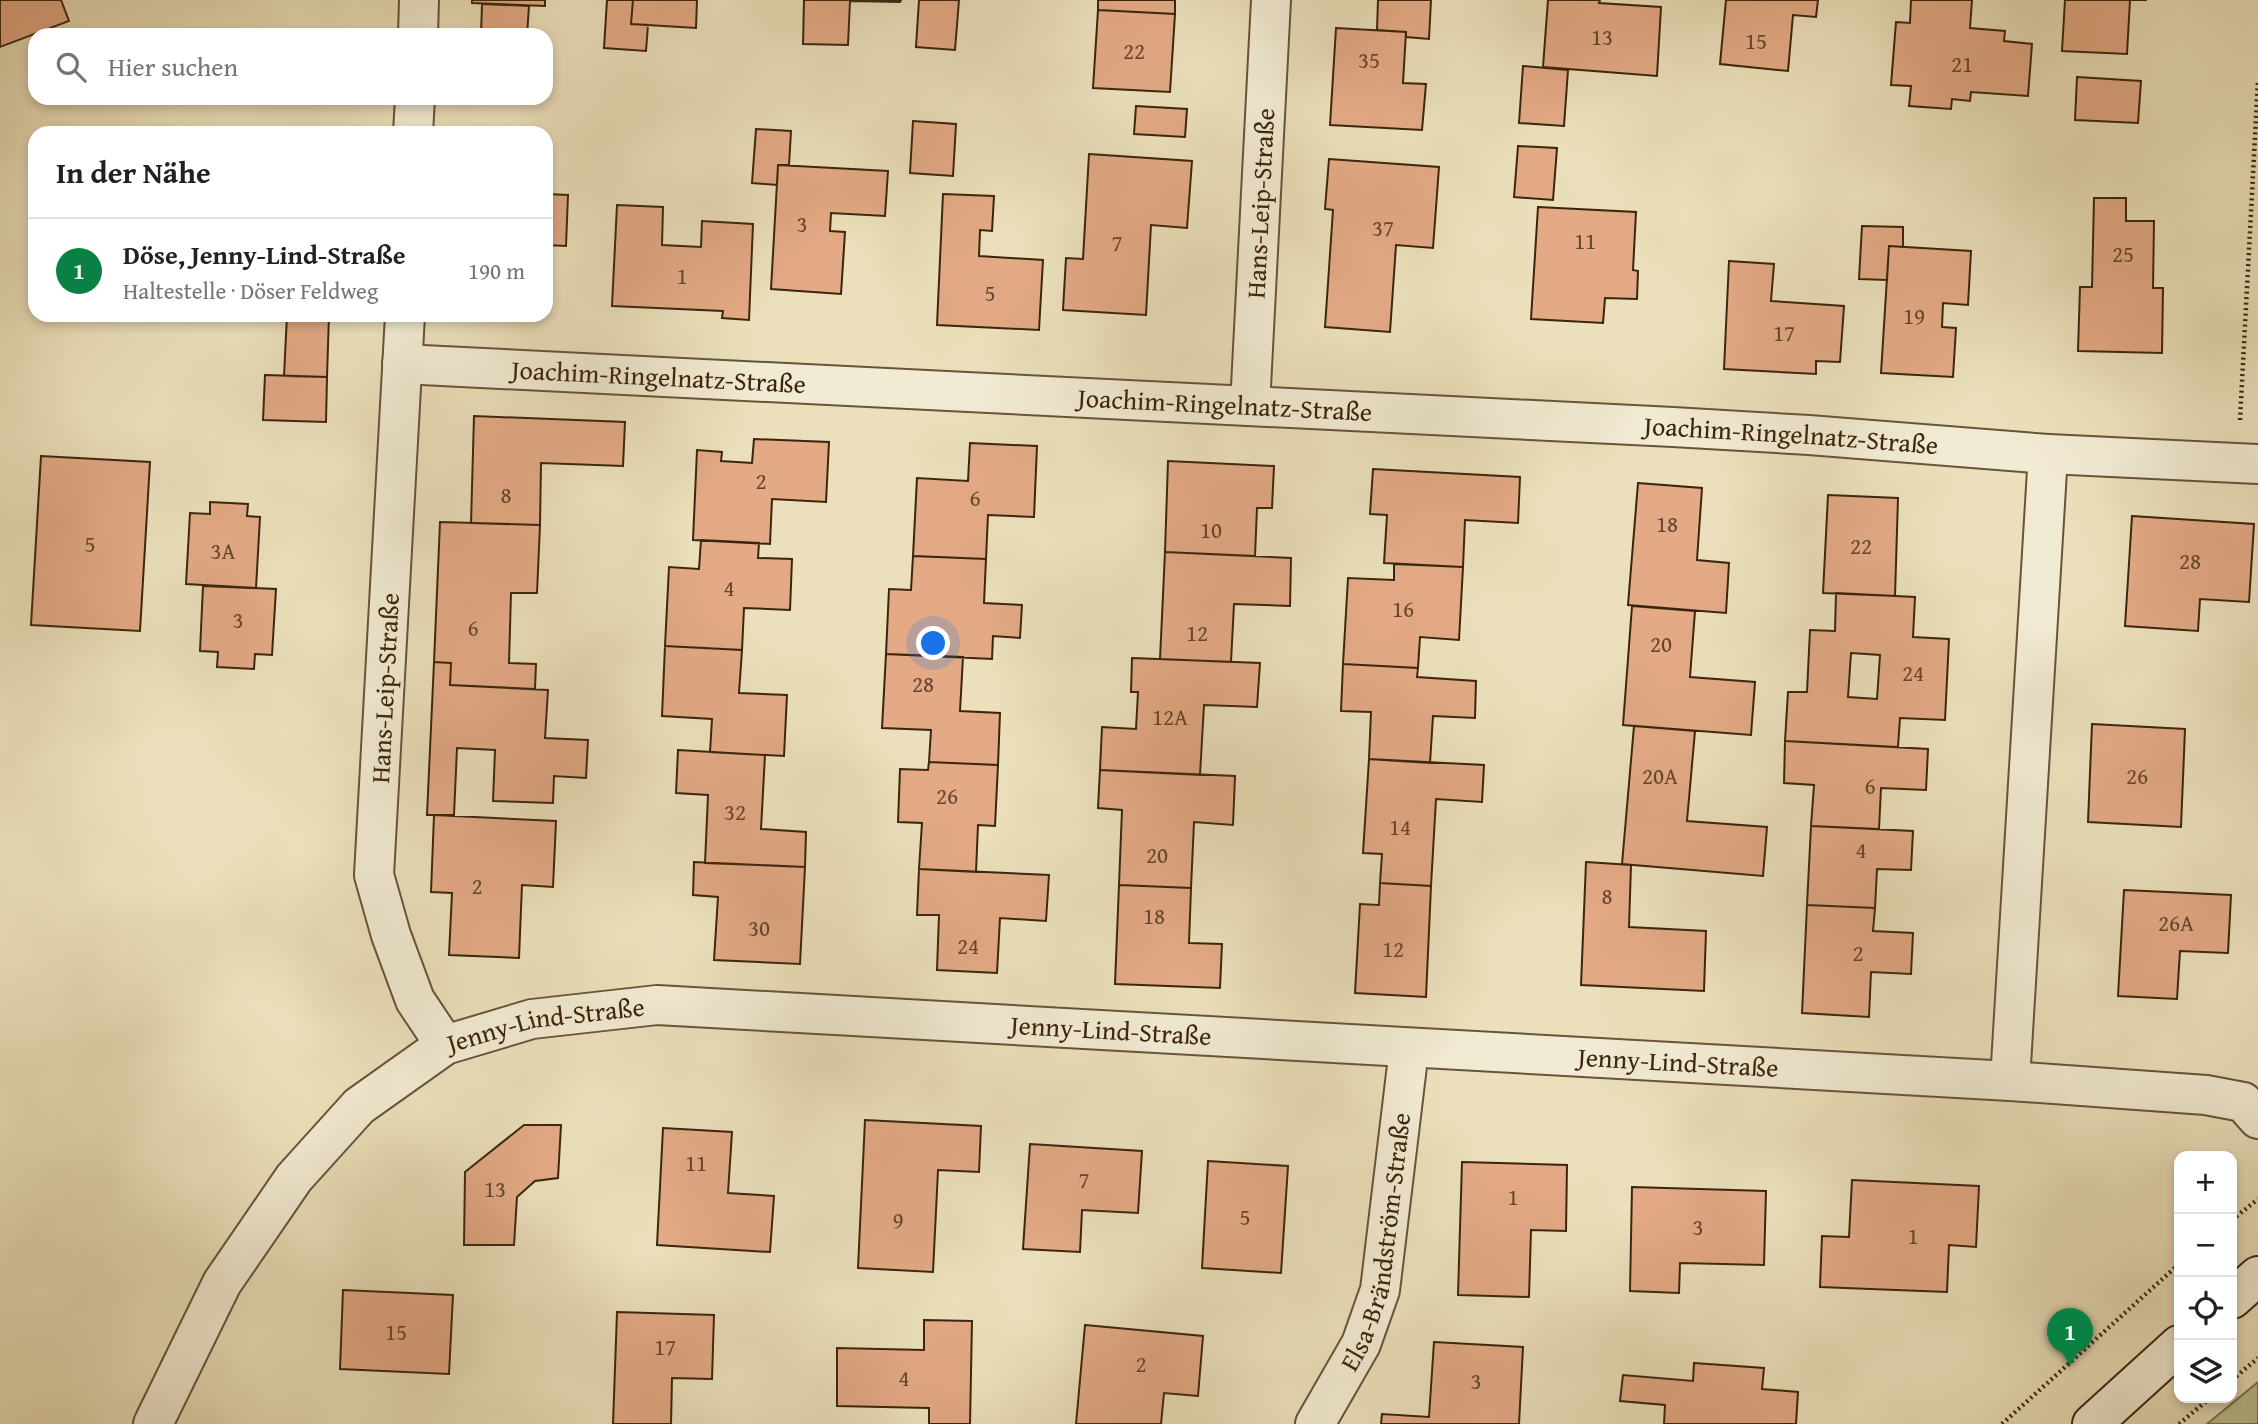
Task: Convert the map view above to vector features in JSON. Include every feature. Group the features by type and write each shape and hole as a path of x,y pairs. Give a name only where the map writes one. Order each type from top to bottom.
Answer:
{"street":[{"path":"418,28 419,0"},
{"name":"Hans-Leip-Straße","path":"1250,406 1271,0"},
{"path":"413,126 415,105"},
{"name":"Hans-Leip-Straße","path":"405,322 374,875 391,935 415,1000 445,1045"},
{"name":"Joachim-Ringelnatz-Straße","path":"402,364 1755,432 2048,454 2248,463"},
{"path":"2010,1082 2048,454"},
{"name":"Jenny-Lind-Straße","path":"153,1424 222,1283 294,1178 359,1106 445,1045 532,1018 657,1006 2010,1082 2206,1095 2243,1102 2258,1119"},
{"name":"Elsa-Brändström-Straße","path":"1315,1424 1361,1344 1380,1290 1409,1049"},
{"path":"2237,1295 2258,1276"},
{"path":"2092,1424 2174,1350"}],"path":[{"path":"2248,463 2258,80"},
{"path":"2237,1216 2258,1199"},
{"path":"2002,1424 2174,1269"},
{"path":"2237,1376 2258,1358"},
{"path":"2179,1424 2204,1403"}],"green space":[{"path":"2258,1382 2258,1424 2207,1424 2232,1403 2237,1403 2237,1399"}],"building":[{"path":"0,0 61,0 69,21 50,28 28,28 28,36 0,47"},
{"path":"472,0 545,0 545,6 472,3"},
{"path":"607,0 633,0 631,24 648,25 646,51 604,48"},
{"path":"633,0 697,0 696,28 631,24"},
{"path":"804,0 901,0 850,1 848,45 803,44"},
{"path":"919,0 959,0 955,50 916,47"},
{"path":"1098,0 1175,0 1175,14 1098,10"},
{"path":"1378,0 1431,0 1429,39 1406,37 1406,32 1377,30"},
{"path":"1548,0 1600,0 1599,3 1661,7 1657,76 1543,67"},
{"path":"1726,0 1818,0 1816,17 1793,15 1788,71 1720,64"},
{"path":"1911,0 1972,0 1970,28 2005,31 2004,41 2032,44 2028,96 1971,92 1970,101 1952,99 1951,109 1909,106 1911,86 1891,85 1896,22 1910,23"},
{"path":"2065,0 2130,0 2127,54 2062,51"},
{"path":"482,4 529,6 527,28 481,28"},
{"path":"1098,10 1175,14 1170,92 1093,88"},
{"path":"1336,28 1406,32 1403,83 1426,84 1422,130 1330,125"},
{"path":"1523,66 1568,70 1564,126 1519,123"},
{"path":"2077,77 2141,81 2138,123 2075,120"},
{"path":"1136,106 1187,109 1185,137 1134,134"},
{"path":"913,121 956,124 953,176 910,173"},
{"path":"756,129 791,131 789,165 778,165 777,185 752,183"},
{"path":"1518,146 1557,148 1553,200 1514,197"},
{"path":"1089,154 1192,161 1187,228 1151,225 1146,315 1063,310 1066,258 1083,259"},
{"path":"1329,159 1439,167 1433,248 1396,245 1390,332 1325,327 1333,210 1325,209"},
{"path":"778,165 888,171 885,216 831,213 830,231 845,232 841,294 771,289"},
{"path":"553,194 568,195 566,246 553,245"},
{"path":"943,194 994,196 992,231 980,230 979,256 1043,260 1039,330 937,325"},
{"path":"2094,198 2126,198 2126,221 2154,221 2153,288 2163,288 2162,353 2078,351 2080,287 2092,287"},
{"path":"617,205 663,207 662,245 701,247 702,221 753,224 749,320 722,318 723,311 612,306"},
{"path":"1538,207 1636,212 1633,270 1638,271 1637,299 1605,298 1603,323 1531,319"},
{"path":"1862,226 1903,227 1903,247 1889,246 1887,280 1859,279"},
{"path":"1889,246 1971,251 1968,305 1943,303 1942,327 1956,328 1953,377 1881,373"},
{"path":"1729,261 1774,264 1771,301 1844,306 1840,362 1816,361 1816,374 1724,369"},
{"path":"287,322 329,322 327,377 284,376"},
{"path":"265,375 327,377 326,422 263,420"},
{"path":"474,416 625,422 623,466 541,463 540,525 471,523"},
{"path":"754,439 829,442 826,502 772,499 770,544 693,540 697,450 722,452 721,461 752,463"},
{"path":"970,443 1037,446 1034,517 988,515 986,559 913,556 917,478 968,481"},
{"path":"41,456 150,462 140,631 31,625"},
{"path":"1168,461 1274,466 1272,508 1257,508 1255,556 1165,552"},
{"path":"1373,469 1520,477 1518,523 1465,520 1463,567 1384,563 1387,515 1370,514"},
{"path":"1638,483 1702,488 1697,560 1729,563 1726,613 1628,605"},
{"path":"1828,495 1898,498 1895,596 1823,593"},
{"path":"210,502 248,504 247,516 260,517 256,588 186,584 190,513 210,514"},
{"path":"2132,516 2254,524 2249,602 2200,599 2198,631 2125,626"},
{"path":"440,522 540,525 537,593 511,593 509,663 536,664 535,689 450,685 451,663 434,662"},
{"path":"701,540 759,543 758,558 792,559 790,610 744,608 742,650 665,646 669,567 699,569"},
{"path":"1165,552 1291,558 1290,606 1234,604 1231,662 1160,659"},
{"path":"913,556 986,559 984,603 1022,605 1020,638 993,636 992,659 886,654 889,589 911,590"},
{"path":"1394,564 1463,567 1459,640 1420,637 1418,668 1343,664 1348,578 1394,580"},
{"path":"203,586 276,589 272,655 255,654 254,669 217,667 218,652 200,651"},
{"path":"1836,593 1915,597 1913,637 1949,639 1945,720 1900,718 1898,747 1785,741 1788,692 1807,692 1810,630 1835,631","holes":["1851,653 1880,655 1877,699 1848,697"]},
{"path":"1632,606 1695,611 1690,677 1755,682 1751,735 1623,725"},
{"path":"665,646 742,650 739,693 787,695 784,756 710,752 712,719 662,716"},
{"path":"886,654 963,657 960,711 1000,713 998,765 929,762 931,730 882,728"},
{"path":"1132,658 1260,663 1257,707 1204,705 1200,775 1100,770 1102,727 1136,729 1138,692 1131,692"},
{"path":"434,662 451,663 450,685 548,690 545,738 588,740 586,778 554,776 553,803 493,801 495,750 457,748 454,815 427,815"},
{"path":"1343,664 1418,668 1417,677 1476,681 1475,718 1433,716 1430,763 1369,759 1371,712 1341,711"},
{"path":"2092,724 2185,729 2181,827 2088,822"},
{"path":"1634,726 1695,731 1687,821 1767,827 1763,876 1622,864"},
{"path":"1785,741 1928,749 1926,790 1881,788 1879,829 1811,826 1814,785 1784,783"},
{"path":"678,750 765,755 761,829 806,832 805,867 705,863 708,795 676,793"},
{"path":"1369,759 1484,765 1482,802 1436,799 1431,886 1380,883 1382,854 1363,853"},
{"path":"929,762 998,765 995,826 978,825 976,872 919,869 922,823 898,822 900,769 928,770"},
{"path":"1100,770 1235,776 1233,825 1194,822 1191,888 1119,885 1122,810 1098,808"},
{"path":"434,815 556,821 553,887 522,885 519,958 449,955 452,893 431,892"},
{"path":"1811,826 1913,831 1911,870 1877,869 1875,908 1807,905"},
{"path":"694,862 805,867 800,964 714,960 718,897 693,895"},
{"path":"1586,862 1631,865 1629,927 1706,931 1704,991 1581,985"},
{"path":"919,869 1049,875 1046,921 1000,918 997,973 937,970 939,915 917,915"},
{"path":"1380,883 1431,886 1426,997 1355,993 1360,904 1379,905"},
{"path":"1119,885 1191,888 1189,943 1222,944 1220,988 1115,984"},
{"path":"2124,890 2231,895 2228,953 2180,951 2177,999 2118,996"},
{"path":"1807,905 1875,908 1873,931 1913,933 1911,974 1871,972 1869,1017 1802,1013"},
{"path":"865,1120 981,1126 979,1172 938,1170 933,1272 858,1268"},
{"path":"524,1125 561,1125 558,1178 535,1181 517,1197 514,1245 464,1245 465,1172"},
{"path":"663,1128 732,1132 728,1193 774,1196 770,1252 657,1245"},
{"path":"1030,1144 1142,1151 1138,1213 1082,1210 1080,1252 1023,1249"},
{"path":"1208,1161 1288,1166 1281,1273 1202,1268"},
{"path":"1462,1162 1567,1165 1566,1231 1531,1230 1529,1297 1458,1295"},
{"path":"1852,1180 1979,1186 1976,1247 1949,1245 1947,1292 1820,1287 1822,1236 1849,1237"},
{"path":"1632,1187 1766,1191 1764,1265 1680,1263 1679,1293 1630,1291"},
{"path":"343,1290 453,1295 449,1374 340,1369"},
{"path":"617,1312 714,1315 712,1379 672,1378 671,1424 613,1424"},
{"path":"924,1320 972,1321 970,1424 929,1424 929,1408 837,1406 837,1348 924,1350"},
{"path":"1085,1325 1203,1336 1198,1396 1164,1393 1161,1424 1076,1424"},
{"path":"1434,1342 1523,1347 1519,1424 1381,1424 1382,1414 1429,1417"},
{"path":"1694,1363 1764,1368 1762,1389 1798,1392 1796,1424 1664,1424 1665,1405 1620,1401 1623,1375 1693,1381"}],"place":[{"name":"Döse, Jenny-Lind-Straße","path":"2070,1366"}]}
